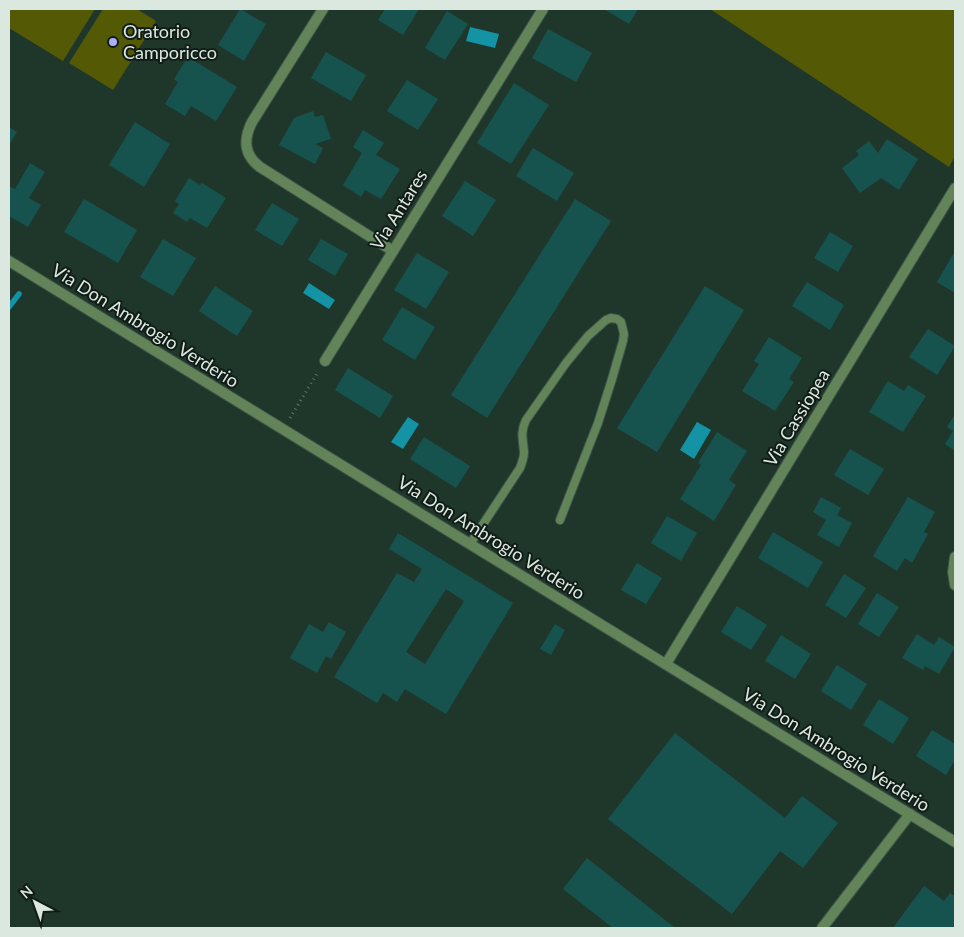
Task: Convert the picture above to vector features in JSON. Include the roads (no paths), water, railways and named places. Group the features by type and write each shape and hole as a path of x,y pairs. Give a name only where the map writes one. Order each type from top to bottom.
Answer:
{"street":[{"path":"323,9 252,122 247,133 246,148 252,160 260,168 393,251"},
{"name":"Via Antares","path":"325,361 543,9"},
{"name":"Via Cassiopea","path":"666,664 955,188"},
{"name":"Via Don Ambrogio Verderio","path":"9,261 955,842"},
{"path":"955,557 953,572 955,585"},
{"path":"822,928 910,814"}],"lane":[{"path":"470,544 520,468 524,453 522,430 526,420 580,345 606,320 617,319 621,322 624,334 612,379 560,520"}],"water":[{"path":"470,27 499,34 495,48 466,41"},
{"path":"309,283 335,300 329,309 303,293"},
{"path":"408,417 419,424 403,449 391,442"},
{"path":"697,422 711,430 694,459 680,450"}],"waterway":[{"path":"9,307 19,294"}],"place":[{"name":"Oratorio Camporicco","path":"113,42"}]}
